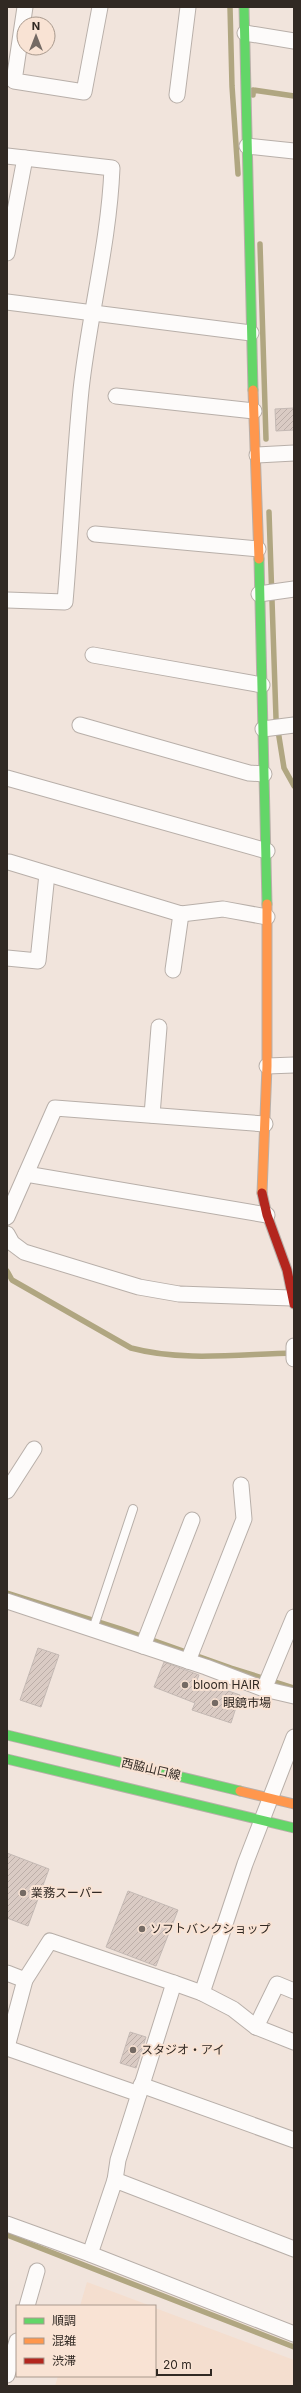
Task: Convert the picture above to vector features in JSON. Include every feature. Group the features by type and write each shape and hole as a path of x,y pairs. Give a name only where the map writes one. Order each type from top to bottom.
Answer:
{"street":[{"path":"25,7 14,81 84,92 100,7"},
{"path":"177,95 188,7"},
{"path":"7,1234 12,1243 24,1252 138,1287 179,1294 293,1301 287,1270 267,1215 262,1191 267,1066 267,851 259,594 257,455 251,333 244,7"},
{"path":"245,33 294,41"},
{"path":"247,146 294,151"},
{"path":"7,156 112,168 110,211 92,314 81,390 65,602 7,600"},
{"path":"7,253 25,158"},
{"path":"7,302 251,333"},
{"path":"116,396 254,410"},
{"path":"257,455 294,453"},
{"path":"95,534 258,549"},
{"path":"259,594 288,590"},
{"path":"93,655 262,685"},
{"path":"80,725 249,773 264,774"},
{"path":"263,729 291,725"},
{"path":"7,778 267,851"},
{"path":"9,862 181,914 223,909 267,917"},
{"path":"7,958 38,961 47,874"},
{"path":"173,970 181,914"},
{"path":"152,1115 159,1027"},
{"path":"267,1066 294,1065"},
{"path":"7,1217 55,1108 264,1124"},
{"path":"26,1174 267,1215"},
{"path":"294,1347 294,1359"},
{"path":"7,1491 34,1449"},
{"path":"190,1655 244,1519 241,1485"},
{"path":"145,1640 192,1520"},
{"path":"7,1601 32,1604 94,1626 145,1640 266,1683 294,1696"},
{"path":"266,1683 291,1634 294,1617"},
{"name":"西脇山口線","path":"7,1735 294,1804"},
{"path":"202,1993 261,1820 294,1737"},
{"name":"西脇山口線","path":"7,1759 294,1828"},
{"path":"294,2042 256,2027 233,2009 202,1993 50,1940 25,1980 7,2047 294,2140"},
{"path":"7,1973 25,1980"},
{"path":"90,2254 115,2180 118,2160 174,1982"},
{"path":"256,2027 278,1984 294,1991"},
{"path":"115,2180 294,2249"},
{"path":"7,2224 90,2254 294,2334"},
{"path":"27,2305 37,2271"},
{"path":"7,2375 16,2344"}],"lane":[{"path":"94,1626 133,1509"}],"shaded area":[{"path":"87,2282 148,2305 80,2305"},
{"path":"156,2308 294,2360 294,2386 55,2386 58,2377 156,2377"}],"building":[{"path":"294,408 294,430 276,431 275,409"},
{"path":"38,1648 59,1655 41,1707 20,1700"},
{"path":"164,1662 199,1675 197,1680 240,1695 231,1723 192,1710 195,1703 154,1687"},
{"name":"業務スーパー","path":"7,1853 49,1869 28,1926 7,1918"},
{"path":"128,1891 178,1910 156,1966 106,1947"},
{"name":"スタジオ・アイ","path":"130,2032 146,2037 136,2068 120,2063"}],"waterway":[{"path":"230,7 232,86 238,174"},
{"path":"253,95 253,90 294,96"},
{"path":"260,244 266,439"},
{"path":"269,512 276,718 284,768 294,786"},
{"path":"7,1271 12,1280 131,1348 171,1355 191,1356 294,1353"},
{"path":"7,1593 121,1629 231,1668 294,1688"},
{"path":"7,2235 294,2347"}],"traffic: fast":[{"path":"244,7 253,390"},
{"path":"259,559 267,904"},
{"path":"7,1735 240,1791"},
{"path":"7,1759 294,1828"}],"traffic: slow":[{"path":"253,390 259,559"},
{"path":"262,1193 267,1066 267,904"},
{"path":"240,1791 294,1804"}],"traffic: jam":[{"path":"262,1193 267,1215 287,1270 294,1304"}],"place":[{"name":"bloom HAIR","path":"185,1685"},
{"name":"眼鏡市場","path":"215,1703"},
{"name":"業務スーパー","path":"23,1893"},
{"name":"ソフトバンクショップ","path":"142,1929"},
{"name":"スタジオ・アイ","path":"133,2050"}]}
